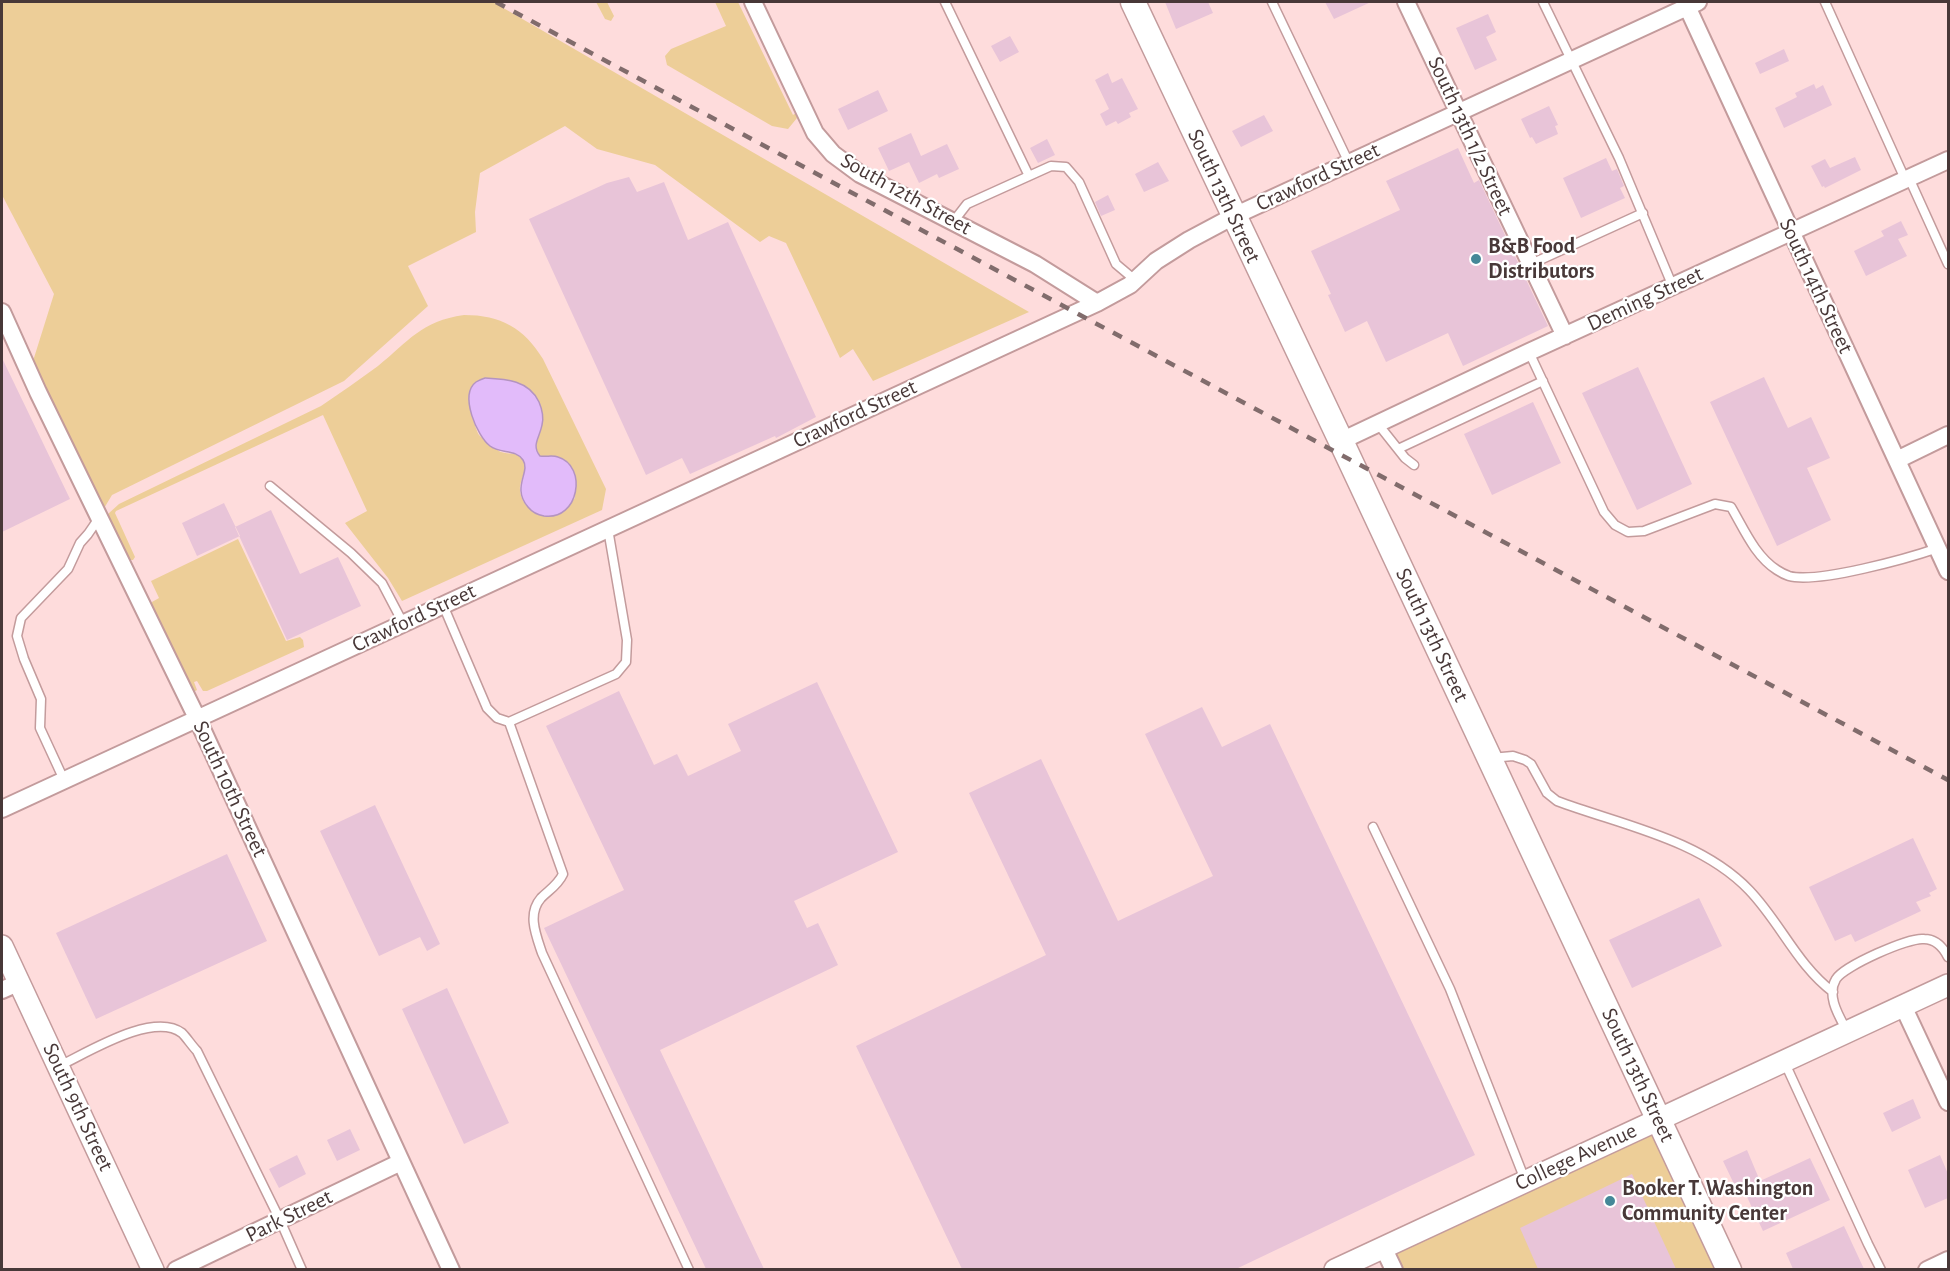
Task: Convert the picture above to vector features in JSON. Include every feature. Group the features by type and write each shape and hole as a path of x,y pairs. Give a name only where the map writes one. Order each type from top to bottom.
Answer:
{"main road":[{"name":"South 13th Street","path":"1133,2 1729,1269"}],"street":[{"name":"South 12th Street","path":"753,2 814,133 833,154 860,174 1035,264 1097,303"},
{"name":"South 13th 1/2 Street","path":"1406,2 1565,336"},
{"name":"Crawford Street","path":"2,809 1097,303 1130,285 1156,261 1188,240 1234,216 1571,61 1690,3"},
{"name":"South 14th Street","path":"1690,3 1791,232 1948,571"},
{"name":"Deming Street","path":"1341,441 1948,160"},
{"name":"South 10th Street","path":"2,312 38,392 197,718 452,1269"},
{"path":"1897,460 1948,435"},
{"name":"South 9th Street","path":"2,946 10,986 59,1066 153,1269"},
{"name":"College Avenue","path":"1335,1269 1948,985"},
{"path":"1903,1006 1948,1102"},
{"name":"Park Street","path":"176,1269 402,1162"},
{"path":"1383,1246 1394,1269"},
{"path":"1927,1269 1948,1260"}],"lane":[{"path":"945,2 1029,176"},
{"path":"1272,2 1349,163"},
{"path":"1543,2 1619,158 1643,213 1649,234 1673,286"},
{"path":"1826,2 1948,264"},
{"path":"953,222 967,204 1052,166 1066,167 1079,182 1116,264 1135,280"},
{"path":"1531,264 1643,213"},
{"path":"1529,352 1604,513 1615,525 1628,532 1644,531 1715,504 1731,507 1760,555 1776,569 1790,576 1827,575 1909,557 1938,548"},
{"path":"1398,449 1543,381"},
{"path":"1378,424 1414,465"},
{"path":"270,486 351,553 382,583 403,623"},
{"path":"64,780 40,728 41,699 17,636 21,618 68,569 80,543 99,518"},
{"path":"443,604 487,708 497,718 509,722 616,674 626,662 627,640 608,529"},
{"path":"509,722 563,874 560,881 541,899 534,910 536,936 689,1269"},
{"path":"1489,758 1519,757 1530,764 1547,793 1557,801 1674,842 1708,857 1731,873 1750,891 1803,964 1818,981 1833,992"},
{"path":"1373,827 1450,988 1525,1180"},
{"path":"1847,1031 1835,1008 1833,992 1836,980 1843,972 1862,960 1914,939 1934,942 1944,949 1948,957"},
{"path":"59,1066 135,1030 158,1026 180,1032 197,1051 302,1269"},
{"path":"1784,1061 1881,1269"}],"shaded area":[{"path":"2,2 493,2 1029,312 873,381 853,349 840,358 786,243 769,236 760,242 655,165 597,149 565,126 480,173 475,212 476,232 408,266 428,306 344,381 112,495 103,510 33,361 54,294 2,195"},
{"path":"596,2 607,2 614,16 611,21 605,19"},
{"path":"715,2 738,2 793,115 796,113 797,118 788,129 772,126 667,65 665,56 671,49 726,26"},
{"path":"464,315 500,321 519,331 536,348 606,489 602,510 402,601 388,578 345,523 367,511 323,415 116,511 135,557 130,560 108,514 119,504 321,406 378,366 416,333 449,318","holes":["476,382 542,427 537,445 540,456 550,457 575,474 575,498 552,516 539,515 524,502 520,490 525,470 522,459 515,454 499,451 479,435 470,402 471,389"]},
{"path":"485,378 516,382 535,395 543,416 536,445 537,452 540,456 554,456 567,462 576,481 572,502 565,510 556,515 544,516 531,510 523,500 521,493 525,470 523,460 516,454 490,446 480,434 472,415 469,396 476,382"},
{"path":"238,539 286,641 300,637 304,647 207,691 203,691 197,681 194,682 197,690 192,693 151,606 152,602 159,598 151,581"},
{"path":"1658,1119 1728,1269 1394,1269 1383,1247"}],"building":[{"path":"1165,2 1208,2 1213,13 1176,29"},
{"path":"1325,2 1371,2 1334,19"},
{"path":"1488,14 1496,32 1486,37 1497,60 1475,70 1456,28"},
{"path":"1010,36 1019,52 1000,62 991,46"},
{"path":"1784,49 1789,61 1760,74 1755,63"},
{"path":"1108,73 1112,83 1122,78 1138,109 1129,113 1131,117 1118,124 1116,121 1106,126 1100,114 1109,109 1095,80"},
{"path":"1814,84 1816,89 1823,85 1832,105 1784,128 1775,108 1797,97 1795,93"},
{"path":"878,90 888,111 848,130 838,109"},
{"path":"1549,106 1558,125 1555,126 1558,134 1536,144 1532,137 1530,138 1521,119"},
{"path":"1264,115 1273,131 1241,147 1232,131"},
{"path":"911,133 921,156 947,144 959,169 939,178 937,174 919,183 909,162 889,171 878,148"},
{"path":"1047,139 1055,155 1038,163 1030,148"},
{"name":"B&B Food Distributors","path":"1458,148 1474,183 1479,180 1548,326 1463,366 1448,333 1386,362 1367,321 1345,332 1311,251 1400,210 1386,181"},
{"path":"1855,157 1861,170 1825,188 1822,187 1811,166 1825,159 1830,168"},
{"path":"1606,158 1612,171 1617,169 1624,186 1620,188 1625,198 1581,218 1563,178"},
{"path":"1158,162 1169,181 1144,192 1135,174"},
{"path":"629,177 637,192 664,182 688,240 728,222 816,417 776,438 775,436 690,474 682,458 646,475 529,219 607,183"},
{"path":"1108,195 1115,210 1101,216 1095,202"},
{"path":"1901,221 1908,235 1898,239 1907,256 1866,276 1854,251 1884,236 1881,231"},
{"path":"2,358 70,499 2,532"},
{"path":"1638,367 1692,484 1637,510 1582,393"},
{"path":"1764,377 1788,428 1811,417 1830,458 1807,468 1831,520 1777,546 1710,402"},
{"path":"1533,402 1561,463 1492,495 1464,434"},
{"path":"224,503 240,536 197,556 182,523"},
{"path":"271,510 300,574 338,557 361,606 287,640 235,527"},
{"path":"817,682 898,852 794,901 807,928 818,923 838,965 660,1050 764,1269 706,1269 544,928 624,890 546,726 619,691 654,765 677,754 688,776 741,751 728,724"},
{"path":"1202,707 1222,747 1270,724 1475,1155 1236,1269 962,1269 856,1046 1046,955 969,793 1041,759 1118,921 1213,876 1145,734"},
{"path":"375,805 440,944 427,951 420,937 379,956 320,831"},
{"path":"1913,838 1937,889 1929,893 1931,896 1916,902 1921,911 1855,942 1851,934 1835,941 1809,887"},
{"path":"227,854 267,941 96,1019 56,933"},
{"path":"1699,898 1722,946 1632,988 1609,940"},
{"path":"447,988 509,1123 464,1144 402,1009"},
{"path":"1913,1099 1921,1118 1892,1132 1883,1113"},
{"path":"350,1129 360,1150 337,1161 327,1140"},
{"path":"1747,1150 1760,1181 1810,1158 1830,1200 1763,1231 1740,1182 1734,1184 1723,1161"},
{"path":"297,1155 306,1174 279,1188 269,1169"},
{"path":"1940,1155 1948,1174 1948,1198 1925,1208 1908,1170"},
{"name":"Booker T. Washington Community Center","path":"1632,1174 1676,1269 1538,1269 1520,1228"},
{"path":"1844,1226 1864,1269 1793,1269 1786,1253"}],"railway":[{"path":"496,2 1948,780"}],"place":[{"name":"B&B Food Distributors","path":"1476,259"},
{"name":"Booker T. Washington Community Center","path":"1610,1201"}]}
